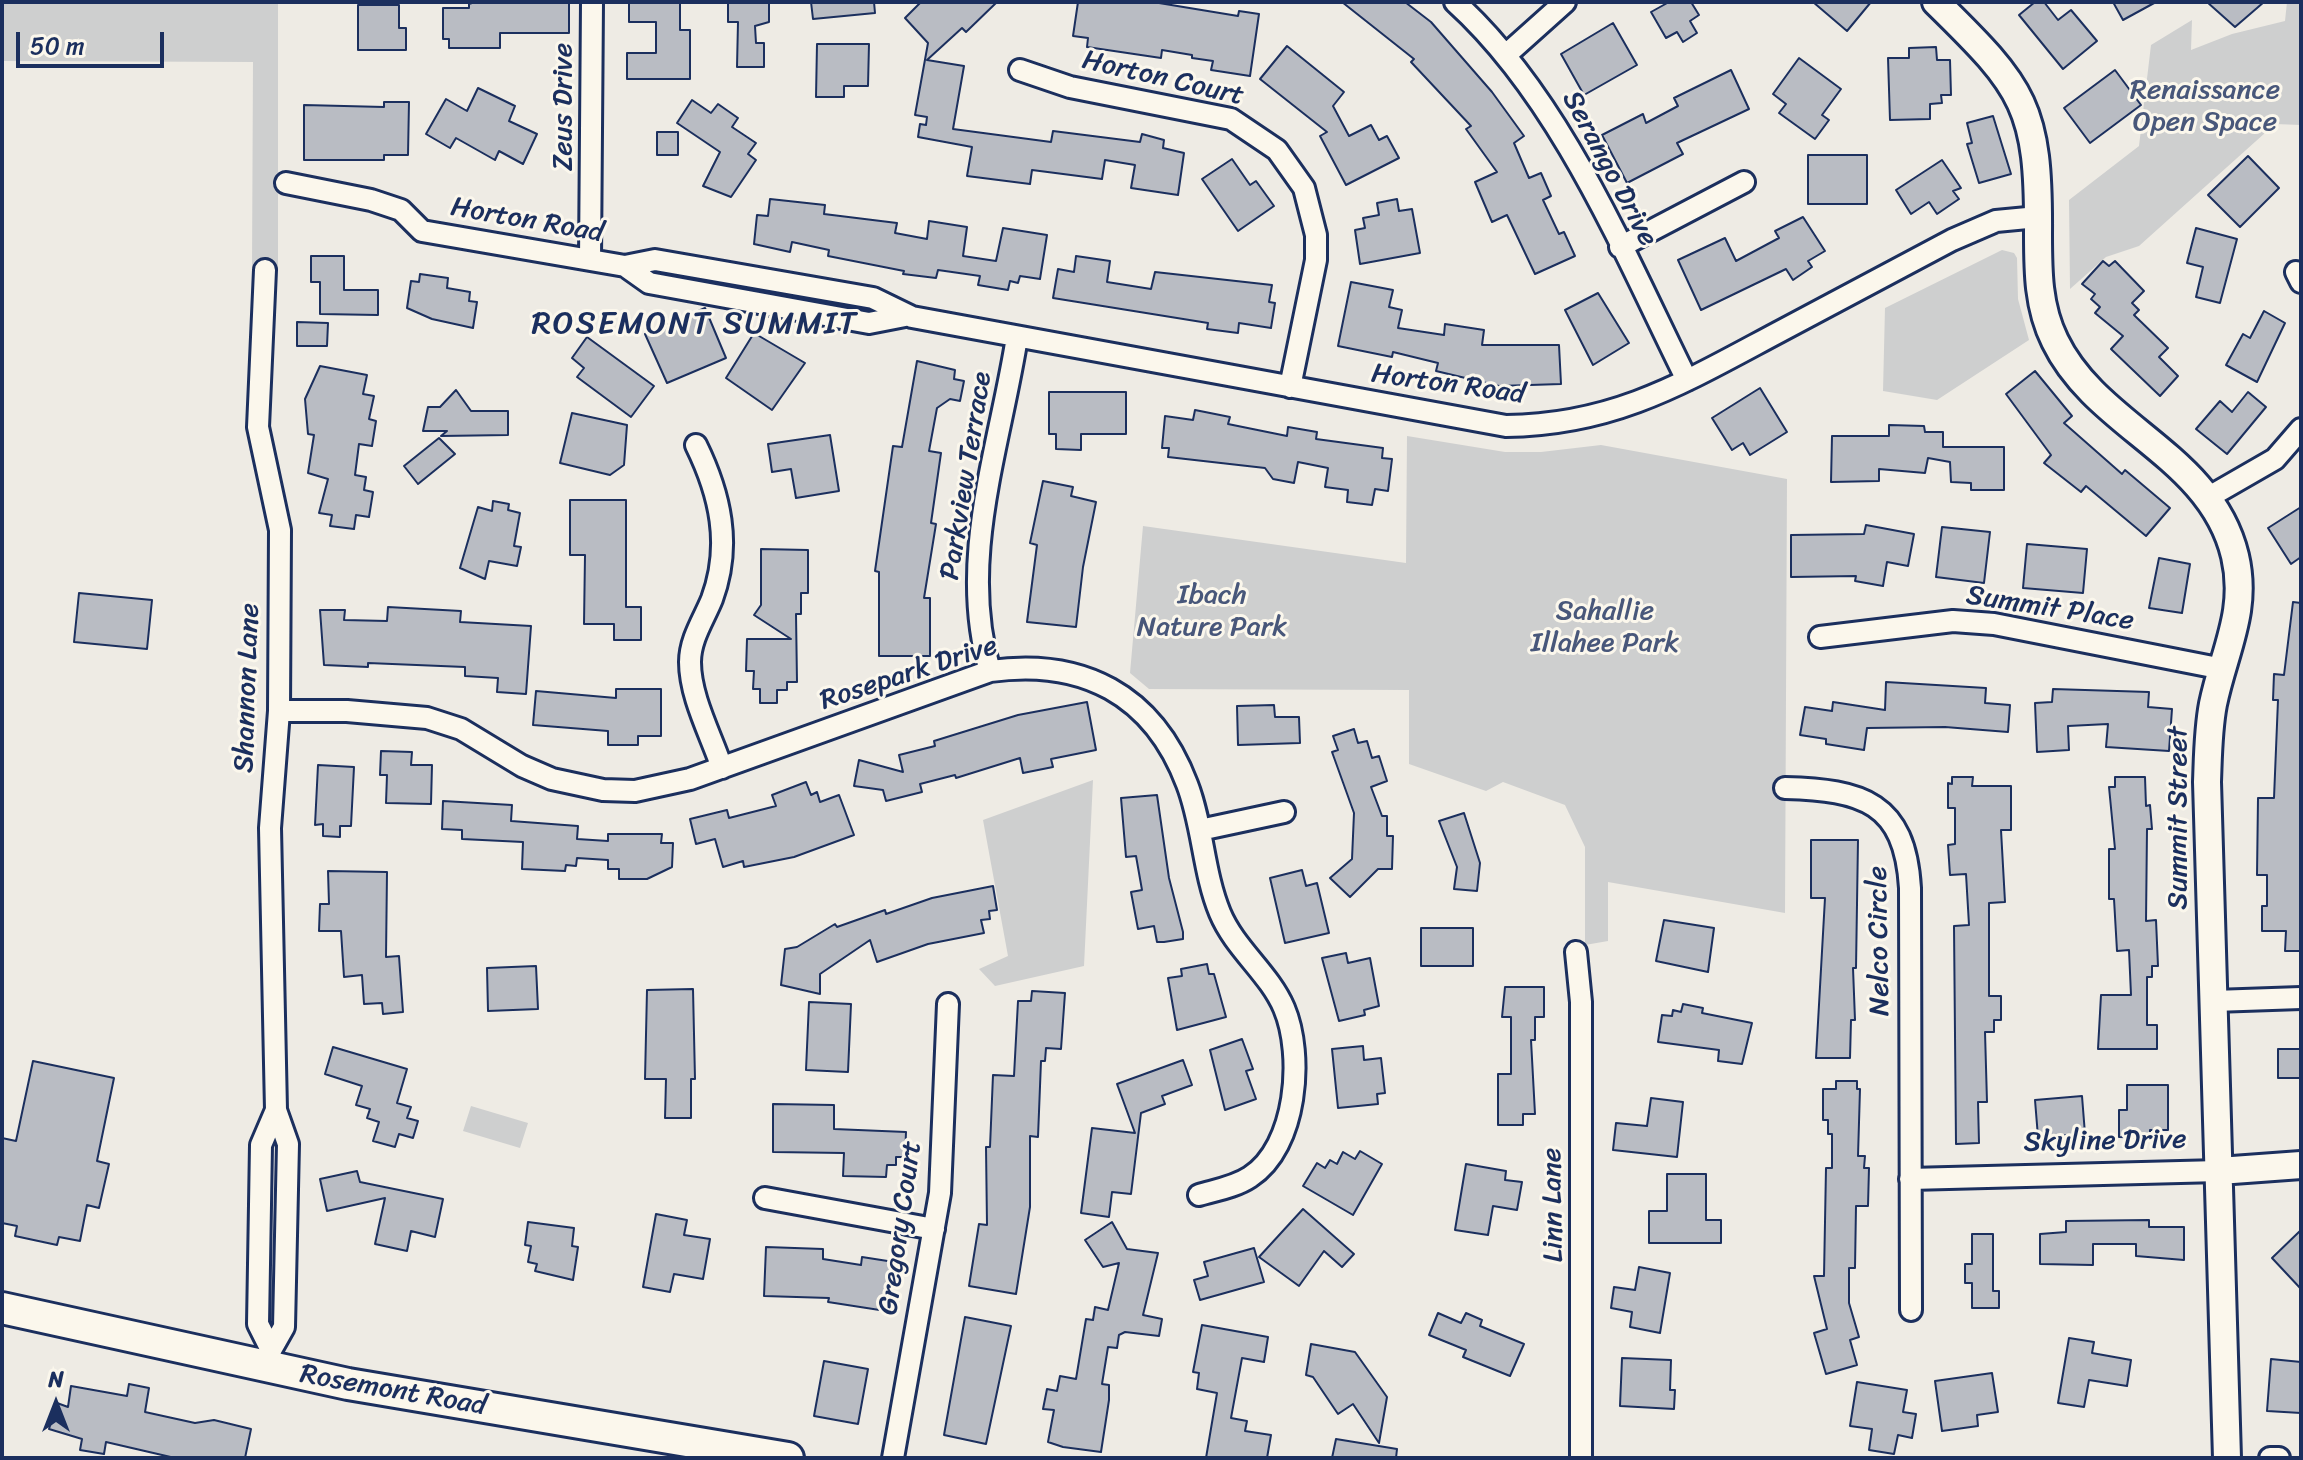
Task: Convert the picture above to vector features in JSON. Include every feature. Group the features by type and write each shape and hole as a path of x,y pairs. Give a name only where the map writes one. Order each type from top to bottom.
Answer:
{"main road":[{"name":"Rosemont Road","path":"2,1308 270,1359 440,1401 788,1458"}],"street":[{"name":"Zeus Drive","path":"590,260 592,2"},
{"name":"Serango Drive","path":"1455,2 1507,54 1562,135 1687,380"},
{"path":"1507,54 1565,2"},
{"name":"Summit Street","path":"1936,2 1999,66 2022,103 2036,146 2041,298 2063,356 2084,382 2185,470 2209,497 2231,542 2239,580 2238,620 2213,705 2208,743 2227,1458"},
{"name":"Horton Court","path":"1020,70 1070,87 1231,119 1277,150 1304,188 1316,235 1316,260 1290,387"},
{"path":"1620,247 1744,182"},
{"name":"Horton Road","path":"286,183 371,200 401,210 422,231 625,266 649,283 869,323 905,316 1506,426 1552,426 1621,410 1687,380 1952,240 1996,221 2038,217"},
{"name":"Shannon Lane","path":"265,270 258,427 280,530 279,711 270,828 276,1110 288,1144 284,1327 270,1359"},
{"name":"Parkview Terrace","path":"990,671 976,609 976,570 1017,337"},
{"path":"2209,497 2275,459 2301,429"},
{"path":"696,445 717,493 723,546 713,597 692,644 691,674 722,768"},
{"name":"Summit Place","path":"1820,637 1953,621 1994,624 2223,669"},
{"name":"Rosepark Drive","path":"279,711 347,711 427,718 461,729 522,766 552,779 603,790 667,787 990,671 1026,666 1064,670 1119,691 1172,751 1188,784 1211,891 1220,915 1232,938 1269,982 1284,1007 1293,1035 1296,1061 1293,1099 1280,1138 1261,1168 1232,1186 1199,1195"},
{"name":"Nelco Circle","path":"1785,788 1837,790 1859,798 1892,824 1904,842 1910,888 1911,1310"},
{"path":"1200,830 1284,812"},
{"name":"Linn Lane","path":"1576,952 1581,1002 1581,1458"},
{"path":"2214,1001 2301,998"},
{"name":"Gregory Court","path":"893,1458 940,1193 948,1004"},
{"name":"Skyline Drive","path":"1910,1179 2219,1171 2301,1165"},
{"path":"765,1198 934,1229"},
{"path":"2270,1458 2279,1458"}],"green space":[{"path":"2,2 278,2 278,268 252,268 253,62 2,61"},
{"name":"Renaissance Open Space","path":"2287,2 2301,2 2301,125 2275,124 2139,246 2106,257 2070,289 2069,200 2139,146 2151,45 2192,20 2191,50 2232,34 2285,21"},
{"path":"2002,250 2014,253 2017,258 2018,299 2029,340 1937,400 1883,391 1885,308"},
{"name":"Sahallie Illahee Park","path":"1407,436 1505,452 1541,452 1601,445 1787,479 1785,913 1608,882 1608,941 1585,945 1585,847 1565,805 1503,782 1486,791 1409,764 1409,690 1149,689 1130,673 1143,526 1406,563"},
{"path":"1093,780 1084,966 995,986 979,969 1008,956 983,820"},
{"path":"471,1106 528,1123 520,1148 463,1131"}],"building":[{"path":"569,2 569,33 500,33 500,48 449,48 449,39 443,39 443,8 469,8 469,4"},
{"path":"629,2 680,2 680,30 690,30 690,79 627,79 627,53 656,53 656,22 629,22"},
{"path":"728,2 769,2 769,22 755,26 756,43 764,43 764,67 737,67 738,22 728,22"},
{"path":"811,2 874,2 875,13 813,19"},
{"path":"921,2 997,2 966,32 962,28 927,60 964,66 953,129 1051,142 1053,131 1140,142 1142,134 1164,140 1163,148 1184,153 1178,195 1131,188 1135,165 1105,160 1102,179 1032,170 1030,184 967,176 972,147 918,137 920,124 926,125 927,117 915,115 928,43 905,18"},
{"path":"1078,2 1153,2 1238,16 1239,11 1259,14 1250,76 1211,70 1213,61 1192,58 1192,55 1162,50 1161,58 1087,47 1088,38 1073,36"},
{"path":"1342,2 1405,2 1431,22 1492,92 1524,136 1514,143 1529,178 1541,173 1551,196 1543,200 1559,234 1564,232 1575,256 1535,274 1507,215 1492,222 1475,182 1497,172 1466,129 1471,126 1411,62 1414,59"},
{"path":"1669,2 1691,2 1699,15 1690,21 1697,33 1683,42 1677,32 1666,38 1651,12"},
{"path":"1813,2 1871,2 1847,31"},
{"path":"2035,2 2044,2 2058,20 2071,10 2097,41 2063,69 2019,15"},
{"path":"2113,2 2156,2 2123,20"},
{"path":"2207,2 2264,2 2235,27"},
{"path":"358,5 399,5 399,28 406,28 406,50 358,50"},
{"path":"1613,23 1637,65 1584,95 1561,54"},
{"path":"817,44 869,44 868,86 844,86 844,97 816,97"},
{"path":"1287,46 1344,92 1333,106 1349,136 1371,125 1379,140 1387,136 1399,158 1346,185 1320,136 1327,132 1260,79"},
{"path":"1936,47 1937,60 1950,60 1951,95 1941,95 1942,103 1930,104 1930,119 1890,120 1888,58 1909,58 1909,48"},
{"path":"1799,58 1841,89 1822,115 1829,120 1815,139 1779,113 1786,104 1773,94"},
{"path":"1731,70 1749,109 1677,143 1683,154 1627,183 1602,135 1643,114 1646,123 1678,106 1674,98"},
{"path":"2115,70 2141,105 2090,143 2064,108"},
{"path":"478,88 515,106 509,121 537,134 523,164 499,151 495,160 456,138 450,148 426,134 446,99 467,111"},
{"path":"692,100 711,113 718,104 738,118 732,127 756,143 748,154 756,160 731,197 703,186 720,152 677,123"},
{"path":"384,102 409,102 408,155 384,155 384,160 304,160 304,105 384,107"},
{"path":"1993,116 2011,174 1979,183 1967,144 1972,143 1967,123"},
{"path":"657,132 678,132 678,155 657,155"},
{"path":"1808,155 1867,155 1867,204 1808,204"},
{"path":"2248,156 2279,188 2240,227 2208,195"},
{"path":"1232,159 1250,185 1256,181 1274,206 1238,231 1202,179"},
{"path":"1942,160 1961,188 1953,191 1959,199 1937,214 1929,202 1911,214 1896,190"},
{"path":"770,199 825,205 824,214 897,223 895,233 927,239 929,221 967,227 963,256 996,261 1003,228 1047,235 1040,279 1020,276 1018,283 1010,281 1008,290 978,285 980,276 938,270 936,278 903,274 904,271 828,256 829,250 792,242 790,252 754,244 757,215 768,216"},
{"path":"1397,199 1399,211 1412,209 1420,253 1360,264 1355,230 1365,228 1363,218 1379,215 1377,203"},
{"path":"1803,217 1825,251 1808,261 1812,267 1793,280 1786,269 1701,310 1678,260 1725,238 1736,261 1779,238 1775,231"},
{"path":"2196,228 2237,239 2220,303 2196,297 2203,267 2187,263"},
{"path":"311,256 344,256 344,290 378,290 378,315 320,314 320,282 311,282"},
{"path":"1076,256 1110,261 1107,282 1151,289 1155,272 1272,285 1269,302 1275,303 1271,328 1239,323 1238,333 1207,329 1208,323 1053,298 1058,269 1074,272"},
{"path":"2103,261 2109,266 2115,261 2144,291 2132,303 2139,310 2134,315 2168,348 2159,357 2178,376 2160,396 2111,349 2123,336 2095,313 2100,307 2091,299 2095,294 2082,284"},
{"path":"420,274 448,278 447,288 470,292 469,301 477,302 473,328 432,319 407,308 411,281 419,282"},
{"path":"1351,282 1393,290 1389,307 1402,310 1398,328 1444,335 1445,324 1484,330 1482,345 1559,345 1561,384 1499,386 1436,371 1438,363 1393,352 1392,357 1338,346"},
{"path":"1598,293 1629,343 1593,365 1565,310"},
{"path":"705,308 726,358 667,383 645,334"},
{"path":"2264,311 2285,323 2257,382 2226,365 2243,334 2250,338"},
{"path":"297,322 328,323 327,346 297,346"},
{"path":"754,333 805,363 772,410 726,378"},
{"path":"587,337 654,386 631,417 577,377 584,368 572,358"},
{"path":"917,361 955,370 954,379 964,381 960,401 950,399 937,408 929,451 941,453 931,523 936,524 924,598 930,598 930,656 879,656 879,572 875,571 893,446 902,447"},
{"path":"320,366 367,375 363,394 374,396 369,419 376,421 372,446 359,444 355,475 366,477 364,490 373,492 369,517 356,515 354,529 330,526 332,515 319,513 328,479 308,473 314,435 308,434 305,399"},
{"path":"2035,371 2072,416 2064,423 2122,474 2125,470 2170,508 2146,536 2086,486 2081,492 2044,463 2051,455 2006,394"},
{"path":"1760,388 1787,432 1750,455 1743,443 1732,450 1712,418"},
{"path":"456,390 471,411 508,411 508,435 441,436 447,431 423,431 428,407 440,407"},
{"path":"1049,392 1126,392 1126,434 1081,434 1081,450 1056,449 1056,434 1049,434"},
{"path":"2248,392 2266,407 2227,454 2196,429 2220,401 2232,412"},
{"path":"1195,410 1230,417 1228,424 1287,436 1288,427 1317,432 1316,439 1383,448 1382,458 1392,459 1388,491 1375,489 1372,505 1347,502 1348,490 1325,487 1328,468 1298,462 1294,483 1273,479 1265,468 1168,457 1169,448 1162,448 1165,416 1193,420"},
{"path":"572,413 627,425 624,465 610,475 560,463"},
{"path":"1889,425 1924,426 1925,432 1943,432 1943,447 2004,447 2004,490 1971,490 1971,483 1951,482 1950,462 1928,458 1925,473 1879,469 1879,481 1831,482 1832,436 1889,436"},
{"path":"830,435 839,491 796,498 791,469 772,472 768,444"},
{"path":"439,438 455,454 418,484 404,466"},
{"path":"1043,481 1073,487 1071,496 1096,502 1083,567 1076,627 1027,622 1037,545 1030,543"},
{"path":"570,500 626,500 626,607 641,607 641,640 614,640 614,624 584,624 585,555 570,555"},
{"path":"493,501 509,504 508,510 520,513 514,546 521,547 517,566 489,561 485,579 460,568 478,507 492,511"},
{"path":"2301,507 2301,557 2291,564 2268,528"},
{"path":"1866,525 1914,534 1908,566 1887,562 1883,586 1855,581 1856,576 1791,577 1791,535 1864,534"},
{"path":"1942,527 1990,532 1984,583 1936,577"},
{"path":"2027,544 2087,549 2083,593 2023,588"},
{"path":"761,549 808,550 808,593 801,593 801,614 796,614 797,682 787,682 787,690 777,690 777,703 760,703 760,689 753,689 754,671 746,671 747,639 791,639 754,615 761,605"},
{"path":"2159,558 2190,564 2182,613 2149,608"},
{"path":"79,593 152,600 147,649 74,642"},
{"path":"2293,602 2301,603 2301,951 2285,951 2286,931 2262,931 2262,906 2267,906 2267,875 2257,875 2258,798 2274,798 2278,700 2273,700 2274,674 2284,675"},
{"path":"388,607 461,611 460,622 531,626 526,694 497,692 498,678 465,676 465,667 368,663 368,667 324,665 320,610 345,610 344,620 387,621"},
{"path":"1886,682 1986,688 1985,703 2010,705 2008,732 1945,727 1867,728 1864,750 1826,744 1826,739 1800,735 1805,707 1832,711 1833,702 1885,710"},
{"path":"616,689 661,689 661,736 638,736 638,745 608,745 608,731 533,725 536,691 616,698"},
{"path":"2053,689 2149,692 2148,707 2172,709 2169,751 2106,747 2108,724 2068,726 2069,750 2037,752 2035,703 2052,702"},
{"path":"1087,702 1096,750 1051,759 1053,767 1023,773 1020,758 956,778 955,775 920,784 922,792 886,801 883,790 854,786 859,760 903,772 899,755 935,746 934,741 1018,715"},
{"path":"1274,705 1275,717 1299,717 1300,743 1238,745 1237,706"},
{"path":"1354,729 1358,743 1367,741 1372,758 1379,756 1387,781 1371,787 1382,816 1387,816 1387,836 1393,836 1392,869 1378,869 1350,897 1330,878 1352,859 1354,813 1332,752 1338,750 1333,736"},
{"path":"381,751 412,752 411,765 432,765 431,804 386,803 387,775 380,775"},
{"path":"318,765 354,767 351,826 340,826 340,837 323,836 323,824 315,825"},
{"path":"1952,777 1973,777 1972,786 2011,786 2011,830 2001,830 2005,902 1989,903 1989,996 2001,996 2001,1020 1994,1020 1994,1032 1985,1032 1987,1102 1978,1102 1979,1143 1956,1144 1954,926 1969,925 1966,874 1950,875 1948,845 1955,844 1955,808 1948,808 1948,783 1952,784"},
{"path":"2115,777 2145,777 2146,806 2150,805 2152,829 2147,829 2146,921 2156,920 2158,966 2152,966 2152,977 2147,977 2147,1025 2157,1025 2157,1049 2098,1049 2101,995 2131,995 2129,950 2117,951 2114,899 2109,899 2109,849 2115,849 2109,787 2115,787"},
{"path":"806,782 811,795 817,792 820,802 839,795 854,835 794,857 744,867 743,861 723,867 715,839 696,844 690,819 727,810 729,818 776,806 772,795"},
{"path":"1157,795 1169,878 1183,932 1183,939 1164,942 1157,942 1154,926 1138,929 1131,892 1142,890 1136,856 1126,857 1121,798"},
{"path":"443,801 512,805 511,821 578,826 577,839 608,841 608,834 662,834 661,843 673,843 672,867 647,879 619,879 619,869 608,869 608,860 577,858 576,866 566,865 565,871 522,869 523,842 462,839 462,830 442,829"},
{"path":"1464,813 1480,863 1477,891 1454,889 1457,867 1439,821"},
{"path":"1811,840 1858,840 1856,968 1853,968 1855,1020 1851,1020 1850,1058 1816,1058 1825,898 1811,898"},
{"path":"1302,870 1306,886 1317,883 1329,933 1285,943 1270,878"},
{"path":"328,871 387,872 386,957 399,956 403,1012 383,1014 382,1003 364,1004 362,975 344,977 341,931 319,931 320,904 329,904"},
{"path":"993,886 997,910 989,911 990,919 981,920 984,933 928,944 877,962 870,940 820,974 820,994 781,985 785,949 797,947 835,924 837,927 885,910 886,914 932,898"},
{"path":"1664,920 1714,928 1708,972 1656,961"},
{"path":"1421,928 1473,928 1473,966 1421,966"},
{"path":"1346,953 1348,963 1370,958 1379,1006 1364,1010 1365,1015 1339,1021 1322,958"},
{"path":"1207,964 1209,974 1214,974 1226,1017 1177,1030 1168,978 1182,976 1181,969"},
{"path":"536,966 538,1009 488,1011 487,968"},
{"path":"1505,987 1544,987 1544,1017 1535,1017 1535,1040 1531,1040 1535,1114 1523,1114 1523,1125 1498,1125 1498,1074 1511,1074 1511,1017 1502,1017"},
{"path":"693,989 695,1079 691,1079 691,1118 665,1118 666,1079 645,1079 647,990"},
{"path":"1032,991 1065,993 1061,1049 1046,1048 1045,1061 1041,1061 1038,1137 1030,1136 1030,1207 1016,1294 969,1286 979,1224 987,1225 986,1147 990,1147 993,1075 1014,1076 1018,1001 1031,1001"},
{"path":"809,1002 851,1004 848,1072 806,1070"},
{"path":"1683,1004 1703,1008 1702,1013 1752,1023 1742,1064 1718,1061 1719,1050 1658,1042 1662,1015 1672,1016 1673,1010 1681,1012"},
{"path":"1242,1039 1253,1069 1246,1071 1256,1099 1225,1110 1210,1050"},
{"path":"1363,1046 1364,1060 1381,1058 1385,1093 1377,1094 1378,1104 1338,1108 1332,1049"},
{"path":"333,1047 407,1069 397,1103 411,1107 407,1118 418,1121 413,1138 399,1134 395,1147 373,1141 379,1122 367,1118 370,1109 356,1105 362,1086 325,1074"},
{"path":"2278,1049 2301,1049 2301,1078 2278,1078"},
{"path":"1183,1060 1192,1085 1162,1096 1165,1104 1141,1113 1131,1194 1112,1192 1109,1217 1081,1213 1092,1128 1135,1133 1117,1084"},
{"path":"33,1061 114,1078 97,1161 109,1164 99,1208 87,1205 80,1241 59,1237 57,1245 15,1236 17,1226 2,1223 2,1138 16,1141"},
{"path":"1836,1081 1857,1081 1857,1089 1860,1089 1858,1156 1865,1156 1864,1168 1869,1168 1868,1206 1856,1206 1855,1268 1849,1268 1849,1303 1859,1337 1850,1340 1857,1365 1826,1374 1814,1333 1827,1329 1814,1276 1824,1276 1826,1168 1832,1168 1832,1134 1828,1134 1828,1120 1823,1120 1823,1089 1836,1089"},
{"path":"2127,1085 2168,1085 2168,1130 2150,1130 2150,1138 2119,1137 2119,1110 2127,1110"},
{"path":"2082,1096 2085,1134 2038,1137 2035,1100"},
{"path":"1651,1098 1683,1102 1677,1157 1613,1150 1616,1123 1647,1126"},
{"path":"773,1104 834,1105 834,1129 906,1132 905,1157 896,1157 896,1165 887,1165 886,1177 843,1176 844,1153 773,1152"},
{"path":"1360,1151 1382,1164 1353,1215 1303,1186 1317,1163 1325,1168 1330,1160 1337,1164 1343,1152 1355,1159"},
{"path":"1466,1164 1506,1171 1505,1180 1522,1182 1517,1210 1493,1206 1488,1235 1455,1230"},
{"path":"357,1171 360,1182 443,1199 435,1237 411,1231 407,1251 375,1244 385,1198 327,1211 320,1179"},
{"path":"1667,1174 1706,1174 1706,1220 1721,1220 1721,1243 1649,1243 1649,1211 1667,1211"},
{"path":"1303,1209 1354,1254 1342,1267 1324,1251 1299,1286 1259,1257"},
{"path":"656,1214 687,1220 684,1235 710,1239 703,1279 674,1274 670,1292 643,1287"},
{"path":"2149,1220 2149,1227 2184,1227 2184,1260 2136,1256 2136,1244 2093,1244 2093,1265 2040,1264 2040,1234 2066,1232 2066,1221"},
{"path":"528,1222 574,1228 572,1246 578,1247 573,1280 535,1271 537,1264 528,1262 531,1246 525,1245"},
{"path":"1112,1222 1127,1249 1158,1253 1143,1315 1162,1319 1159,1336 1125,1332 1119,1335 1117,1348 1108,1347 1102,1384 1109,1385 1109,1400 1101,1452 1063,1447 1048,1442 1054,1410 1043,1409 1047,1389 1057,1391 1060,1376 1076,1379 1086,1319 1093,1320 1095,1307 1108,1310 1119,1263 1103,1267 1085,1240"},
{"path":"2301,1230 2301,1289 2272,1258"},
{"path":"1972,1234 1993,1234 1993,1291 1999,1291 1999,1308 1972,1308 1972,1283 1965,1283 1965,1264 1972,1264"},
{"path":"766,1247 823,1249 823,1259 861,1265 862,1257 894,1262 886,1311 828,1302 829,1298 764,1296"},
{"path":"1254,1248 1264,1282 1200,1300 1194,1280 1208,1276 1204,1262"},
{"path":"1639,1267 1670,1273 1660,1333 1630,1327 1632,1312 1611,1308 1614,1287 1635,1290"},
{"path":"1438,1313 1461,1323 1466,1313 1482,1320 1480,1326 1524,1344 1510,1376 1463,1357 1466,1350 1429,1335"},
{"path":"965,1317 1011,1326 986,1444 944,1435"},
{"path":"1202,1325 1268,1337 1264,1362 1242,1358 1231,1418 1247,1421 1245,1431 1271,1435 1267,1458 1206,1458 1217,1393 1197,1389 1199,1373 1193,1372"},
{"path":"2069,1338 2094,1342 2092,1353 2131,1360 2127,1386 2089,1380 2084,1407 2058,1403"},
{"path":"1311,1344 1355,1352 1387,1397 1379,1443 1353,1404 1338,1414 1313,1377 1306,1375"},
{"path":"1622,1358 1671,1360 1670,1390 1675,1390 1674,1409 1620,1406"},
{"path":"2271,1359 2301,1362 2301,1413 2267,1411"},
{"path":"824,1361 868,1369 858,1424 814,1416"},
{"path":"1992,1373 1998,1412 1977,1415 1978,1426 1942,1431 1935,1381"},
{"path":"1857,1382 1907,1390 1903,1412 1916,1414 1912,1438 1898,1435 1894,1454 1869,1450 1872,1429 1850,1426"},
{"path":"129,1384 149,1388 145,1412 195,1423 214,1420 251,1429 245,1458 175,1458 106,1442 104,1454 80,1450 82,1439 49,1429 57,1403 68,1407 71,1386 127,1396"},
{"path":"1336,1439 1397,1449 1396,1458 1332,1458"}],"district":[{"name":"ROSEMONT SUMMIT","path":"695,325"}],"park label":[{"name":"Ibach Nature Park","path":"1212,612"}]}
